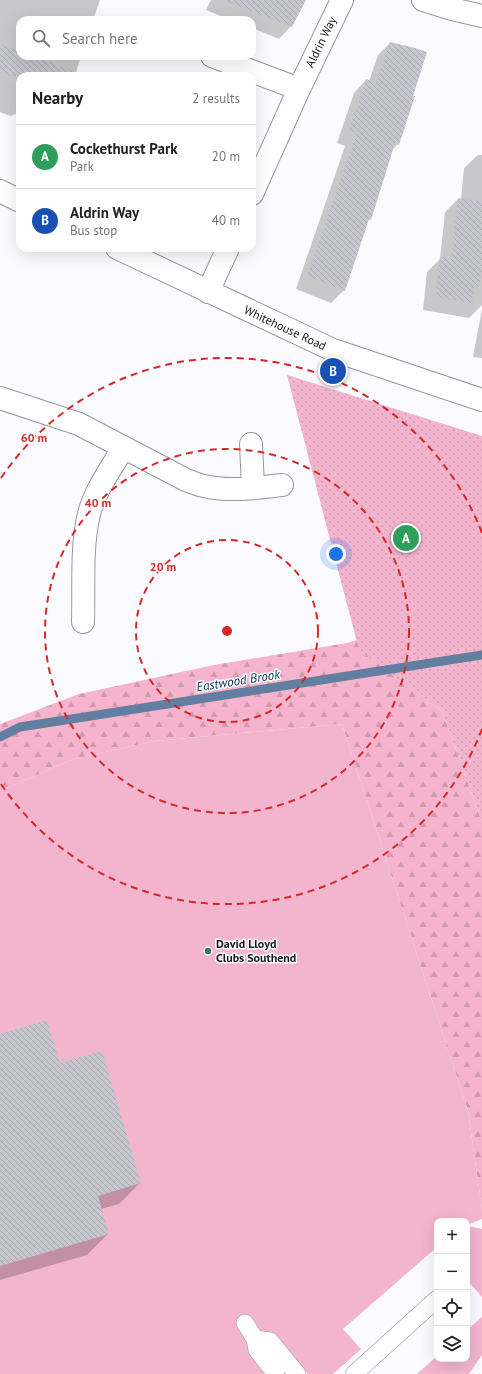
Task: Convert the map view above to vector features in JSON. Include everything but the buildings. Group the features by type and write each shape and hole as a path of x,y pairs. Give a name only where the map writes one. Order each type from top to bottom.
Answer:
{"street":[{"name":"Aldrin Way","path":"256,185 299,89 342,0"},
{"path":"423,0 482,16"},
{"path":"223,60 254,72"},
{"path":"256,73 299,89"},
{"path":"0,191 16,199"},
{"name":"Whitehouse Road","path":"125,252 333,350 482,400"},
{"path":"208,292 226,252"},
{"path":"0,398 79,424 186,480 204,486 221,488 252,488 282,485"},
{"path":"251,444 252,488"},
{"path":"83,622 85,544 89,513 99,488 123,448"}],"lane":[{"path":"354,1374 434,1302"},
{"path":"245,1324 255,1339 257,1350 276,1374"},
{"path":"255,1339 270,1341 296,1374"}],"shaded area":[{"path":"287,375 482,436 482,822 442,711 359,650"},
{"name":"David Lloyd Clubs Southend","path":"342,724 468,1111 482,1209 482,1219 470,1224 470,1218 434,1218 434,1250 343,1329 361,1349 333,1374 308,1374 294,1360 279,1374 0,1374 0,791 73,759 154,741"},
{"path":"470,1227 482,1229 482,1297 470,1283"},
{"path":"482,1317 482,1355 469,1374 417,1374 434,1359 434,1362 470,1362 470,1327"}],"green space":[{"path":"357,640 360,650 442,711 482,822 482,1209 468,1111 342,724 154,741 73,759 0,791 0,724 79,694 214,665 347,643"}],"waterway":[{"name":"Eastwood Brook","path":"0,737 20,727 482,655"}],"place":[{"name":"Aldrin Way","path":"333,371"},
{"name":"Cockethurst Park","path":"406,538"},
{"name":"David Lloyd Clubs Southend","path":"208,951"}]}
